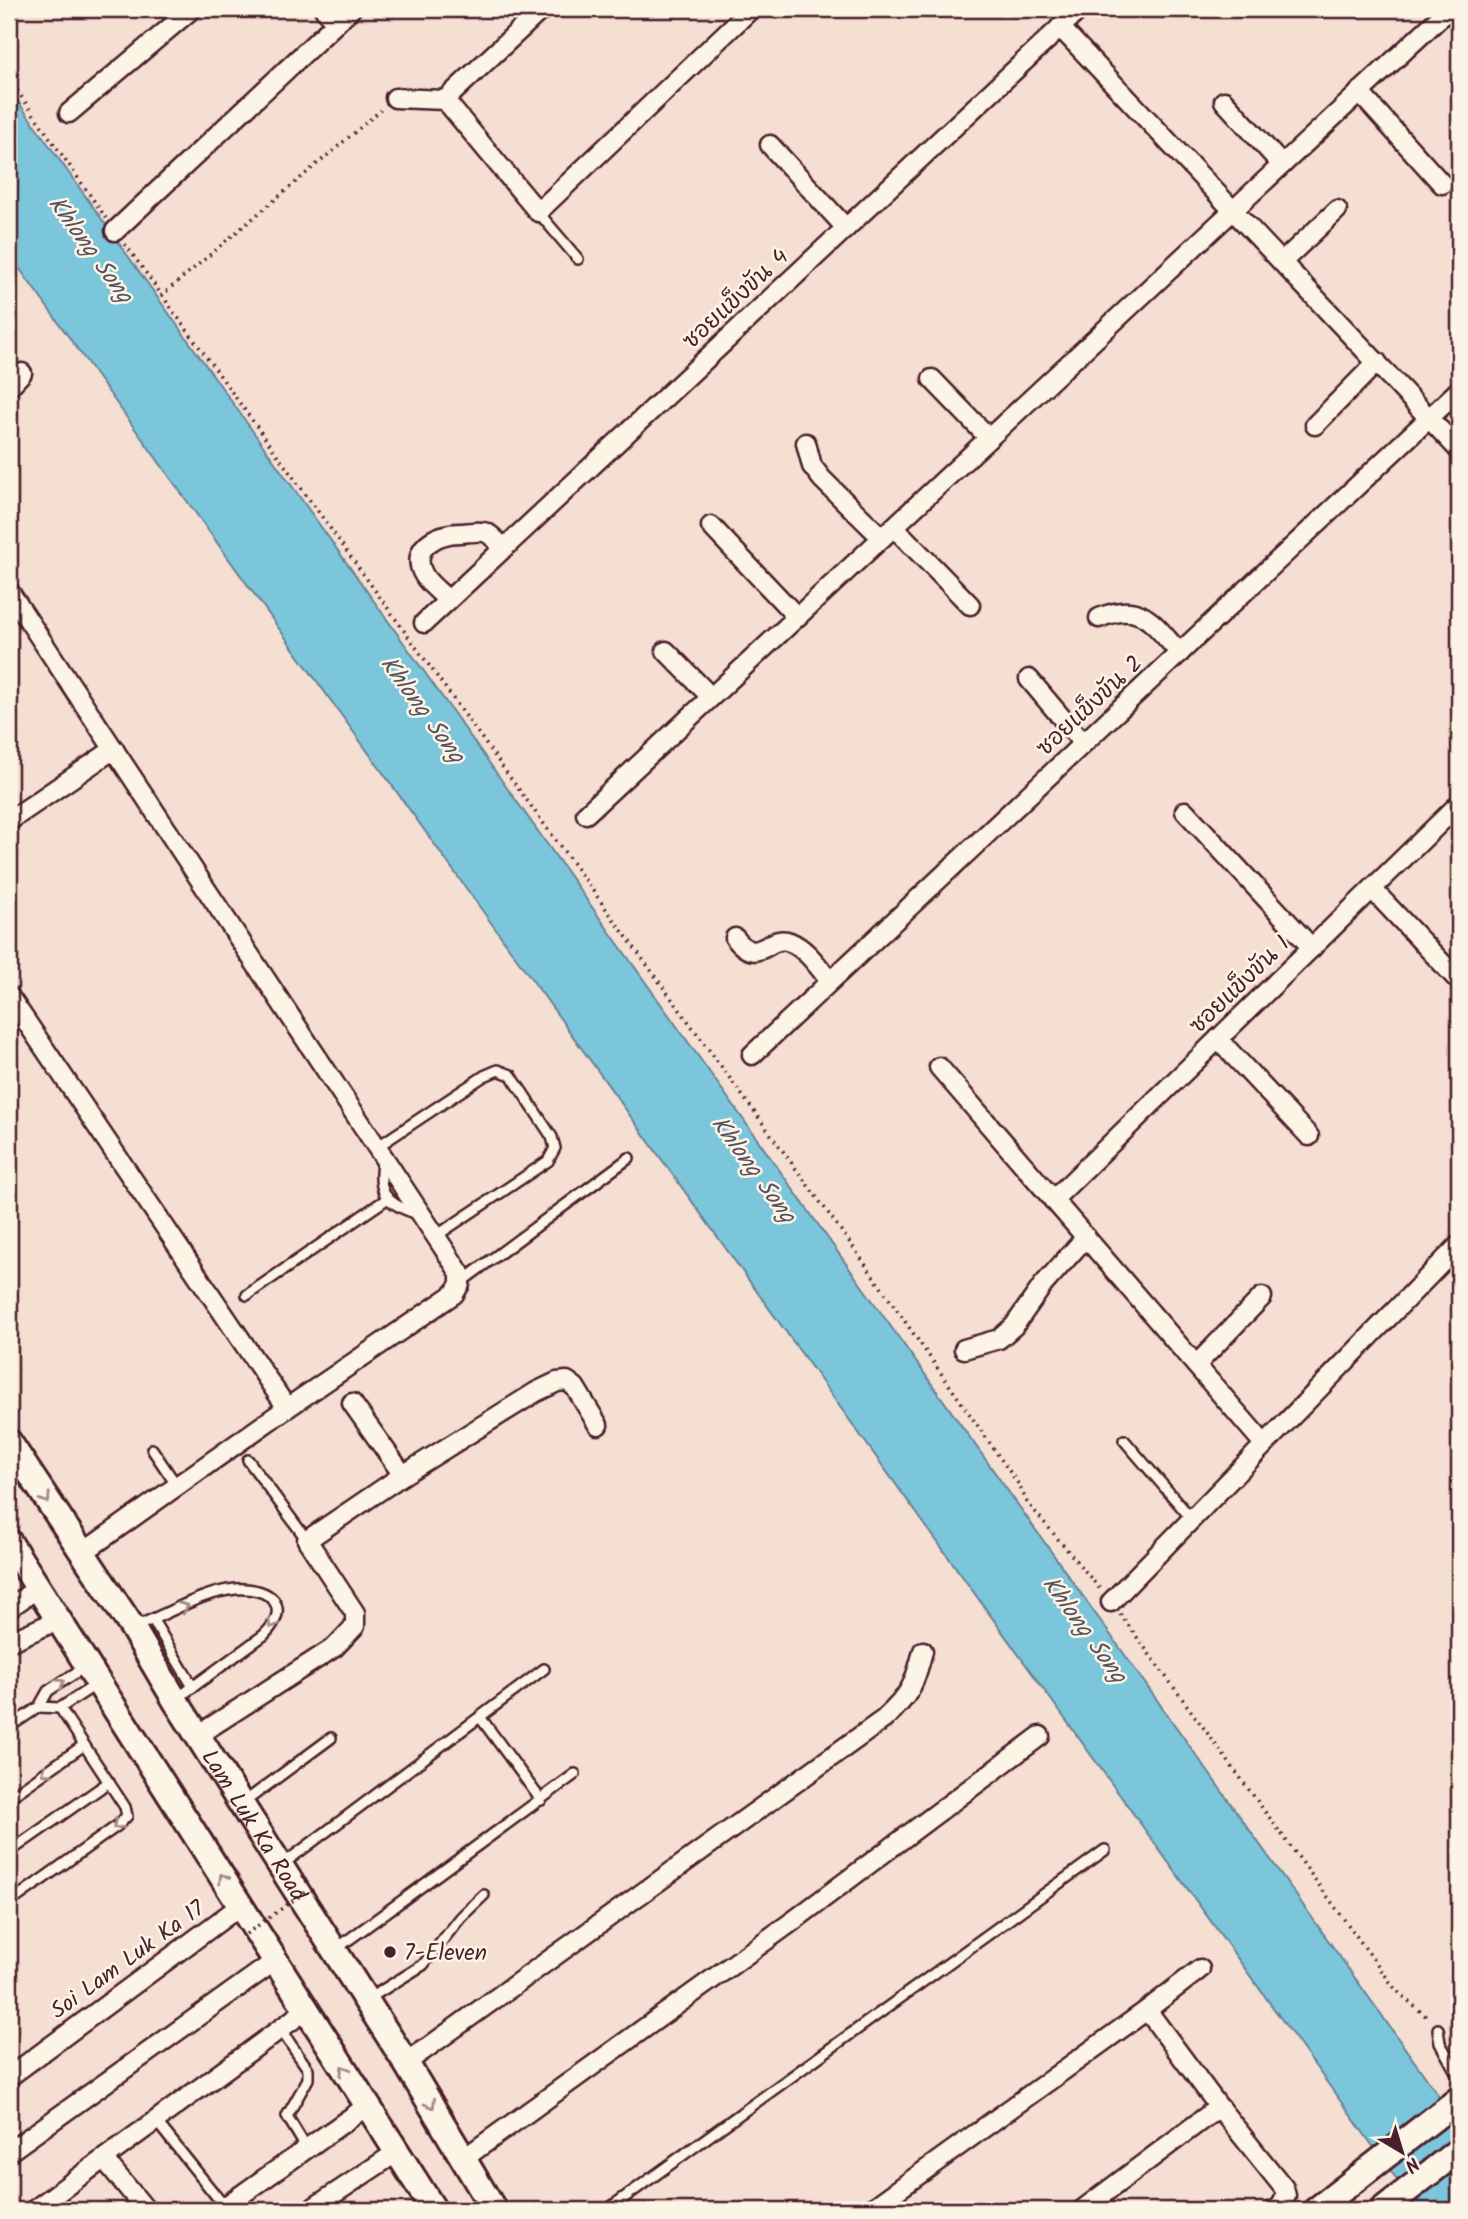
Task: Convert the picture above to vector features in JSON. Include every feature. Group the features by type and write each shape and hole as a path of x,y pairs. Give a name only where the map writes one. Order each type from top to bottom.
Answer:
{"main road":[{"name":"Lam Luk Ka Road","path":"9,1442 81,1554 143,1624 184,1693 198,1735 406,2063 495,2210"},
{"path":"9,1542 434,2210"},
{"path":"1316,2210 1459,2099"},
{"path":"1382,2210 1459,2150"}],"street":[{"path":"69,113 192,9"},
{"path":"324,9 336,23"},
{"path":"115,231 351,9"},
{"path":"395,99 445,100 542,9"},
{"path":"445,100 538,212 751,9"},
{"name":"ซอยแข็งขัน 4","path":"424,623 1080,9"},
{"path":"586,814 1449,9"},
{"path":"1060,27 1459,450"},
{"path":"1359,92 1442,184"},
{"path":"1224,101 1282,164"},
{"path":"770,145 846,228"},
{"path":"1282,262 1337,210"},
{"path":"1315,425 1377,362"},
{"path":"9,387 22,373"},
{"path":"932,379 989,438"},
{"name":"ซอยแข็งขัน 2","path":"752,1055 1459,390"},
{"path":"806,443 808,455 817,472 970,605"},
{"path":"711,526 797,617"},
{"path":"448,600 425,578 419,555 424,546 433,538 448,533 481,532 487,533 504,548"},
{"path":"9,591 460,1273 460,1284 454,1294 81,1554"},
{"path":"1099,618 1116,611 1130,611 1147,617 1180,653"},
{"path":"666,651 711,697"},
{"path":"1028,679 1083,743"},
{"path":"9,821 114,749"},
{"name":"ซอยแข็งขัน 1","path":"1053,1200 1459,804"},
{"path":"1185,811 1312,948"},
{"path":"1372,889 1459,981"},
{"path":"735,938 741,946 750,951 758,951 779,940 789,942 802,950 830,981"},
{"path":"9,996 287,1408"},
{"path":"1218,1039 1309,1136"},
{"path":"939,1067 1264,1444"},
{"path":"964,1349 999,1339 1014,1326 1043,1285 1086,1237"},
{"path":"1111,1602 1459,1245"},
{"path":"1196,1365 1262,1297"},
{"path":"198,1735 335,1647 355,1626 355,1613 307,1540 403,1475 536,1392 557,1382 567,1381 575,1387 598,1425"},
{"path":"352,1403 403,1475"},
{"path":"9,1608 38,1588"},
{"path":"9,1642 58,1620"},
{"path":"406,2063 884,1720 903,1701 915,1683 923,1651"},
{"path":"463,2159 793,1921 1040,1735"},
{"name":"Soi Lam Luk Ka 17","path":"9,2077 240,1906"},
{"path":"9,2152 275,1961"},
{"path":"870,2210 1200,1969"},
{"path":"44,2207 104,2159 306,2010"},
{"path":"1147,2010 1219,2107 1284,2188 1286,2196 1281,2206 1275,2210"},
{"path":"222,2209 368,2106"},
{"path":"1082,2210 1219,2107"},
{"path":"310,2210 397,2152"},
{"path":"104,2159 146,2210"}],"lane":[{"path":"538,212 578,259"},
{"path":"422,1216 397,1208 388,1198 379,1178 380,1151 484,1076 498,1070 510,1075 552,1137 555,1147 548,1161 436,1236"},
{"path":"460,1284 629,1158"},
{"path":"247,1294 388,1198"},
{"path":"1124,1440 1191,1518"},
{"path":"152,1449 177,1486"},
{"path":"247,1460 307,1540"},
{"path":"143,1624 211,1594 236,1589 260,1590 268,1593 275,1602 278,1613 274,1625 184,1693"},
{"path":"282,1865 544,1669"},
{"path":"39,1707 60,1708 93,1674"},
{"path":"9,1727 39,1707 48,1691 93,1674"},
{"path":"9,1903 125,1820 128,1812 60,1708"},
{"path":"480,1717 541,1800"},
{"path":"241,1804 331,1738"},
{"path":"9,1798 84,1745"},
{"path":"335,1950 575,1774"},
{"path":"9,1852 109,1782"},
{"path":"607,2210 1105,1850"},
{"path":"366,2000 423,1965 461,1917 484,1895"},
{"path":"280,2029 308,2069 308,2079 287,2116 307,2149"},
{"path":"1438,2029 1440,2043 1459,2077"},
{"path":"156,2121 222,2209"}],"path":[{"path":"9,79 161,296 853,1247 1019,1485 1027,1502 1111,1602 1396,1990 1421,2010 1438,2029"},
{"path":"161,296 395,99"},
{"path":"246,1934 308,1890"}],"water":[{"name":"Khlong Song","path":"9,89 1459,2124 1459,2210 1419,2210 9,254"}],"place":[{"name":"7-Eleven","path":"390,1952"}]}
